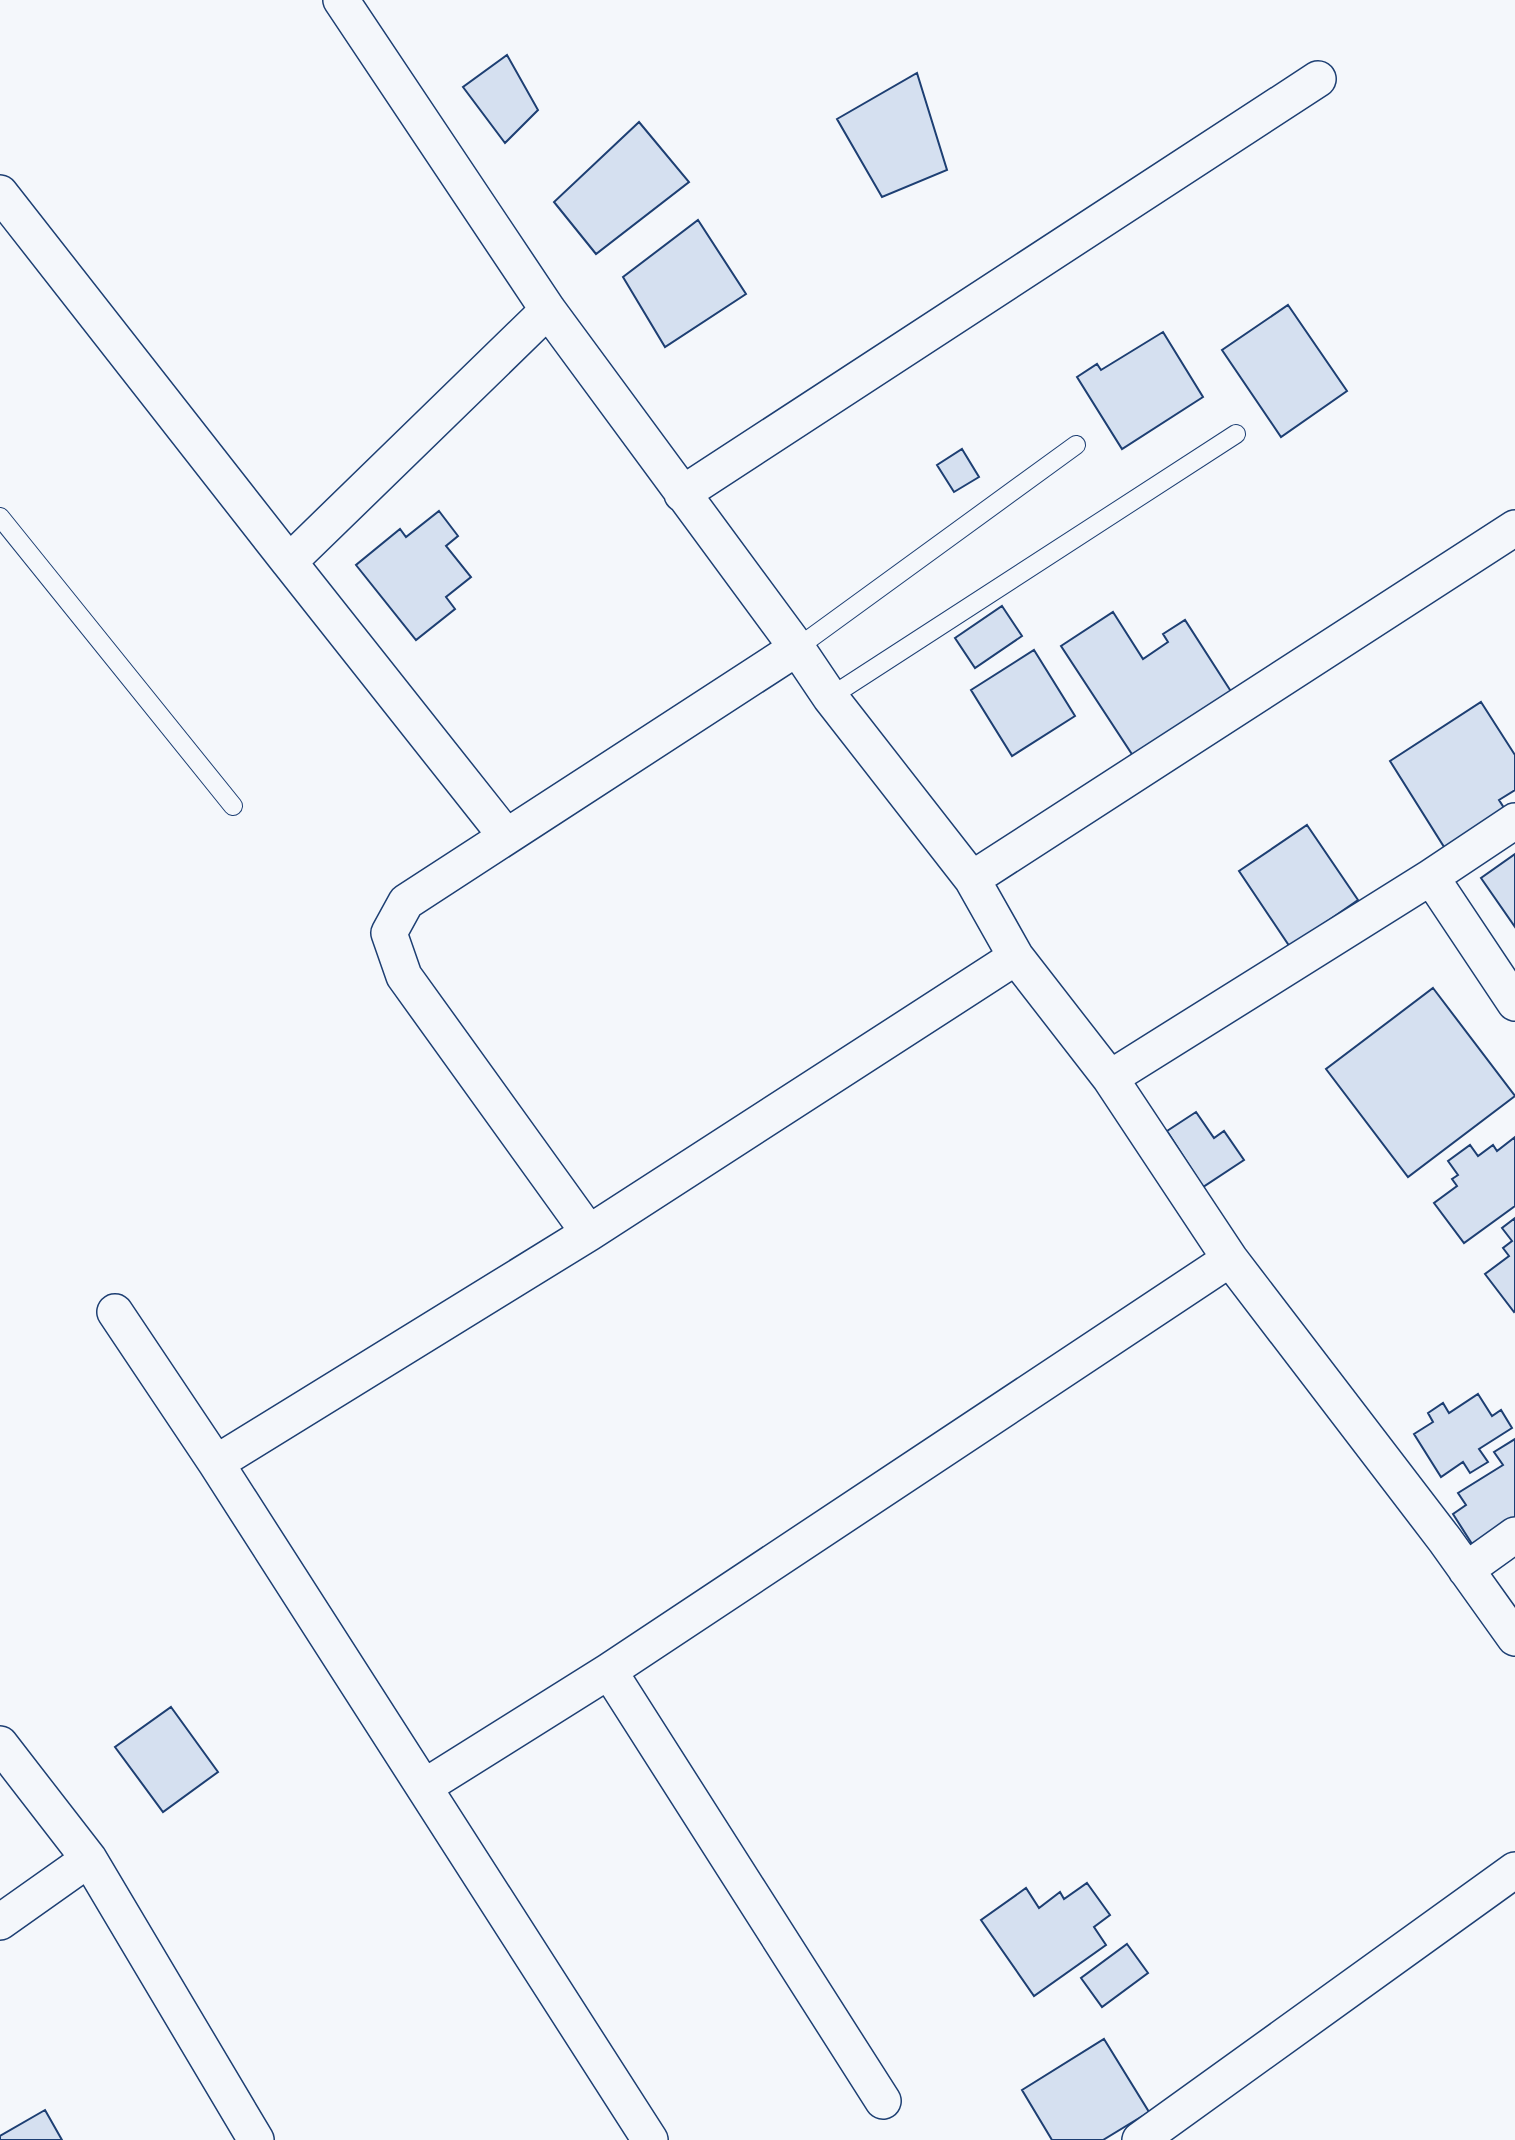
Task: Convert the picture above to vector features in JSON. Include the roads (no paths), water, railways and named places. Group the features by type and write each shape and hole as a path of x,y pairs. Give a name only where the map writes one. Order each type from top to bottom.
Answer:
{"street":[{"path":"341,0 548,310 797,648 830,697 971,879 1016,957 1110,1078 1230,1259 1515,1638"},
{"path":"682,494 1318,79"},
{"path":"0,193 506,835"},
{"path":"289,562 548,310"},
{"path":"971,879 1515,528"},
{"path":"589,1233 404,976 389,933 406,902 797,648"},
{"path":"1110,1078 1432,877 1515,821"},
{"path":"1432,877 1515,1003"},
{"path":"216,1463 589,1233 1016,957"},
{"path":"424,1787 609,1671 1230,1259"},
{"path":"115,1312 216,1463 650,2140"},
{"path":"1466,1570 1515,1535"},
{"path":"609,1671 883,2101"},
{"path":"0,1744 89,1859 256,2140"},
{"path":"0,1922 89,1859"},
{"path":"1140,2140 1515,1870"}],"lane":[{"path":"830,697 1236,434"},
{"path":"797,648 1076,445"},
{"path":"0,517 233,806"}]}
